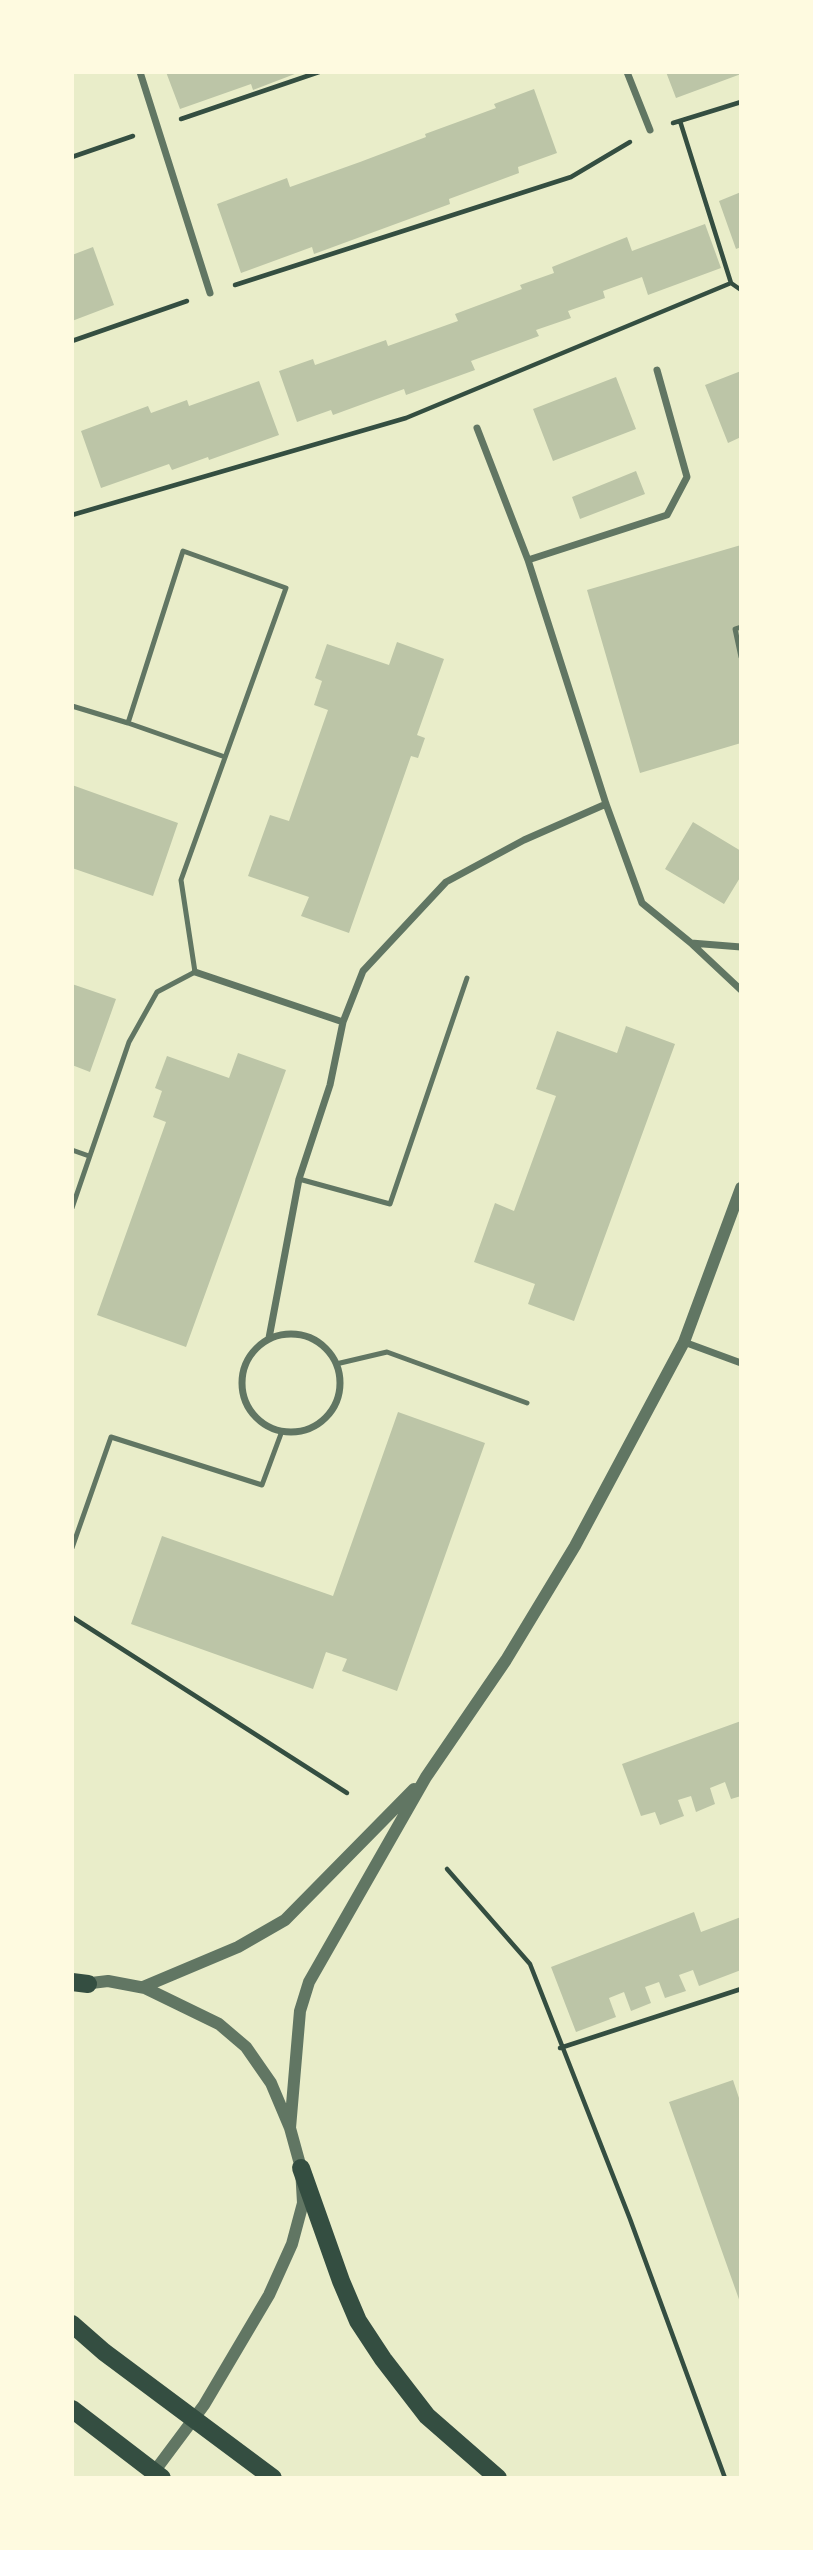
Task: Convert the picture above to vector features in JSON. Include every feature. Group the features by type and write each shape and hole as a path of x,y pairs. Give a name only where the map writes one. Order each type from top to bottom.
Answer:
{"main road":[{"path":"301,2168 358,2321 383,2360 427,2416 498,2478"},
{"path":"72,2324 104,2352 274,2478"},
{"path":"72,2409 162,2478"}],"street":[{"path":"140,72 210,293"},
{"path":"627,72 650,130"},
{"path":"528,560 667,515 687,477 657,370"},
{"path":"477,428 528,560 606,804 642,903 691,943 741,990"},
{"path":"269,1338 299,1179 330,1085 343,1022 363,971 446,882 524,840 606,804"},
{"path":"691,943 741,947"},
{"path":"195,972 343,1022"},
{"path":"289,2128 300,2011 309,1982 426,1777 506,1660 575,1546 684,1342 741,1188"},
{"path":"285,1334 316,1340 328,1351 336,1364 339,1388 331,1410 306,1430 282,1431 259,1421 248,1409 242,1393 246,1361 256,1348 269,1338 285,1334"},
{"path":"684,1342 741,1363"},
{"path":"143,1987 239,1947 285,1920 426,1777"},
{"path":"77,1984 107,1982 143,1987 219,2025 246,2047 271,2083 301,2168 303,2203 292,2244 269,2295 204,2405 149,2478"}],"lane":[{"path":"72,1208 129,1042 157,992 195,972 181,880 286,588 183,551 128,723"},
{"path":"741,627 735,629 741,657"},
{"path":"72,706 225,757"},
{"path":"299,1179 390,1204 467,978"},
{"path":"72,1150 89,1156"},
{"path":"336,1364 387,1352 527,1403"},
{"path":"72,1548 111,1437 262,1485 282,1431"}],"path":[{"path":"72,157 319,72"},
{"path":"72,341 210,293 571,177 650,130 741,102"},
{"path":"680,121 731,283 741,290"},
{"path":"72,515 405,418 731,283"},
{"path":"72,1617 347,1793"},
{"path":"447,1868 530,1964 560,2048 630,2219 725,2478"},
{"path":"560,2048 741,1989"}],"building":[{"path":"166,72 300,72 253,90 251,84 180,109"},
{"path":"666,72 741,72 741,74 676,98"},
{"path":"534,89 557,153 518,167 519,173 449,199 450,204 314,254 312,247 241,273 217,204 287,178 290,187 360,162 496,108 494,104"},
{"path":"741,192 741,247 736,249 719,201"},
{"path":"705,224 721,268 648,295 642,277 603,291 605,298 568,311 571,318 536,330 539,336 471,361 475,370 406,395 404,389 333,415 331,410 297,422 279,371 313,359 315,365 386,340 388,346 458,321 455,314 522,289 520,285 554,273 552,267 627,237 632,251"},
{"path":"93,247 114,305 72,321 72,255"},
{"path":"741,371 741,437 728,443 705,385"},
{"path":"616,377 636,429 553,461 533,409"},
{"path":"259,381 279,435 209,460 208,457 172,470 169,464 101,488 81,431 148,406 151,413 187,400 189,406"},
{"path":"636,471 645,494 580,519 572,497"},
{"path":"741,545 741,743 640,773 587,590"},
{"path":"397,642 444,659 417,735 425,738 418,758 411,756 349,933 301,916 309,897 248,876 270,815 289,821 328,710 314,705 322,681 315,678 327,644 389,665"},
{"path":"72,785 178,823 153,896 72,868"},
{"path":"693,822 741,851 741,876 724,904 665,869"},
{"path":"72,984 116,999 90,1072 72,1065"},
{"path":"626,1026 675,1044 574,1321 528,1304 535,1284 474,1262 495,1203 514,1211 556,1096 536,1089 557,1031 617,1053"},
{"path":"238,1053 286,1070 186,1347 97,1315 166,1122 153,1117 162,1091 155,1088 167,1056 229,1078"},
{"path":"398,1412 485,1443 397,1691 342,1671 347,1659 326,1652 313,1689 131,1624 162,1536 333,1596"},
{"path":"741,1721 741,1796 731,1799 725,1782 710,1788 715,1804 696,1812 691,1796 678,1800 684,1816 660,1825 655,1812 641,1816 622,1764"},
{"path":"694,1912 701,1932 741,1917 741,1970 699,1986 693,1970 679,1975 686,1991 665,1998 659,1982 645,1987 651,2003 631,2011 624,1992 609,1998 616,2017 576,2032 551,1967"},
{"path":"733,2080 741,2104 741,2305 669,2102"}]}
